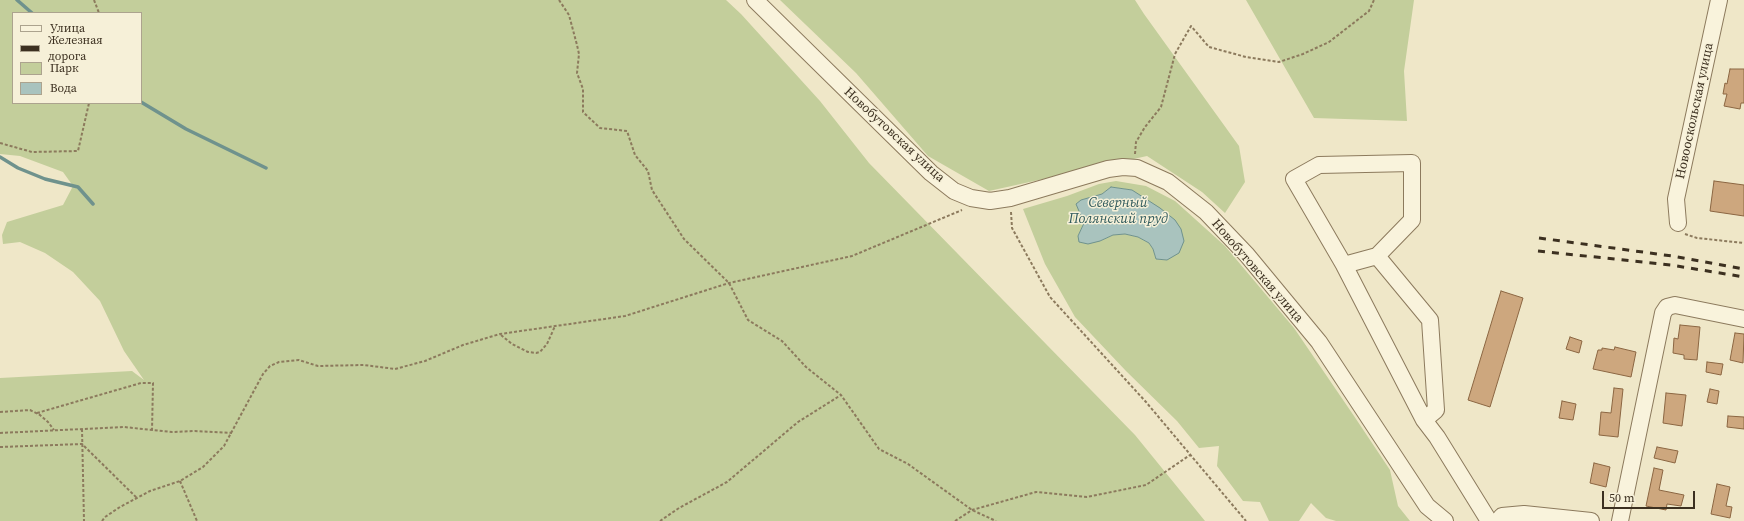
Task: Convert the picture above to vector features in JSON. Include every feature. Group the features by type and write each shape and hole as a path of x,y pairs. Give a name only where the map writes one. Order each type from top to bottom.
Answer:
{"street":[{"name":"Новобутовская улица","path":"755,0 914,156 954,191 971,198 990,201 1010,198 1108,169 1123,167 1133,167 1153,174 1168,182 1206,212 1247,255 1319,342 1427,506 1444,521"},
{"name":"Новооскольская улица","path":"1678,223 1676,199 1719,0"},
{"path":"1344,265 1378,256 1412,220 1412,163 1319,165 1294,179 1344,265 1424,420 1437,437 1489,521"},
{"path":"1378,256 1430,320 1436,410 1424,420"},
{"path":"1620,521 1663,313 1667,307 1675,305 1744,319"},
{"path":"1498,521 1502,516 1524,514 1591,521"}],"path":[{"path":"94,0 99,12"},
{"path":"559,0 569,15 579,54 577,73 583,89 583,112 600,128 627,131 635,155 648,171 652,190 684,239 729,283 748,320 782,341 806,367 842,395 879,449 908,464 972,510 996,521"},
{"path":"1133,167 1136,142 1145,127 1161,107 1175,54 1191,26 1209,46 1246,57 1279,62 1303,54 1329,42 1369,11 1374,0"},
{"path":"0,143 32,152 78,151 89,104"},
{"path":"1010,198 1012,228 1050,297 1146,402 1246,521"},
{"path":"102,521 105,517 120,507 150,491 180,481 203,467 224,446 263,374 270,366 279,362 299,360 318,366 364,365 395,369 425,361 463,345 483,341 500,334 625,316 729,283 852,256 967,208"},
{"path":"1678,223 1684,234 1697,238 1744,243"},
{"path":"500,334 512,344 528,352 536,353 540,352 547,344 555,326"},
{"path":"37,414 141,383 153,383 152,431"},
{"path":"660,521 679,508 727,482 798,422 842,395"},
{"path":"0,412 30,410 48,422 54,430"},
{"path":"0,432 124,427 152,431 232,433"},
{"path":"82,429 84,521"},
{"path":"0,447 82,444 137,498"},
{"path":"955,521 972,510 1036,492 1088,497 1146,485 1190,455"},
{"path":"180,481 197,521"}],"green space":[{"path":"0,0 726,0 741,14 820,101 869,163 1135,435 1205,521 0,521 0,378 132,371 144,380 124,351 100,301 73,272 45,253 20,242 3,244 2,235 7,222 63,205 73,186 63,172 20,156 0,154"},
{"path":"780,0 1135,0 1239,146 1245,182 1225,213 1202,192 1147,156 989,191 928,156 856,73"},
{"path":"1246,0 1414,0 1404,71 1407,121 1314,118"},
{"path":"1116,181 1146,186 1175,201 1225,246 1294,328 1354,416 1390,470 1398,506 1410,521 1336,521 1326,518 1311,503 1299,521 1269,521 1260,502 1243,501 1217,466 1219,446 1199,448 1177,421 1126,371 1075,317 1045,264 1023,209 1067,196 1099,184","holes":["1111,187 1132,190 1167,260 1156,259 1153,249 1149,243 1138,237 1125,234 1113,235 1100,241 1078,236 1084,223 1081,200 1102,194"]}],"water":[{"name":"Северный Полянский пруд","path":"1111,187 1132,190 1160,208 1175,220 1181,229 1184,241 1179,253 1167,260 1156,259 1153,249 1149,243 1138,237 1125,234 1113,235 1100,241 1088,244 1079,242 1078,236 1084,223 1076,204 1081,200 1102,194"}],"building":[{"path":"1730,69 1744,69 1744,103 1741,103 1740,109 1724,106 1727,94 1723,94"},
{"path":"1714,181 1744,185 1744,216 1710,211"},
{"path":"1501,291 1523,298 1490,407 1468,400"},
{"path":"1680,325 1700,327 1697,360 1684,359 1684,355 1673,353 1674,338 1678,339"},
{"path":"1735,333 1744,334 1743,363 1730,360"},
{"path":"1570,337 1582,341 1579,353 1566,349"},
{"path":"1615,347 1636,352 1631,377 1593,369 1598,350 1602,350 1602,348 1614,350"},
{"path":"1707,362 1723,364 1721,375 1706,372"},
{"path":"1614,388 1623,389 1618,437 1599,435 1601,412 1611,413"},
{"path":"1710,389 1719,391 1717,404 1707,402"},
{"path":"1666,393 1686,395 1682,426 1663,423"},
{"path":"1562,401 1576,404 1573,420 1559,418"},
{"path":"1728,416 1744,417 1744,429 1727,427"},
{"path":"1657,447 1678,451 1675,463 1654,458"},
{"path":"1594,463 1610,467 1606,487 1590,483"},
{"path":"1654,468 1663,470 1659,490 1684,495 1681,506 1667,504 1666,510 1646,506"},
{"path":"1717,484 1730,487 1726,506 1732,507 1730,518 1711,514"}],"waterway":[{"path":"17,0 31,12"},
{"path":"142,103 186,129 266,168"},
{"path":"0,157 18,168 45,179 78,187 93,204"}],"railway":[{"path":"1539,238 1672,256 1744,269"},
{"path":"1538,251 1671,265 1744,277"}]}
